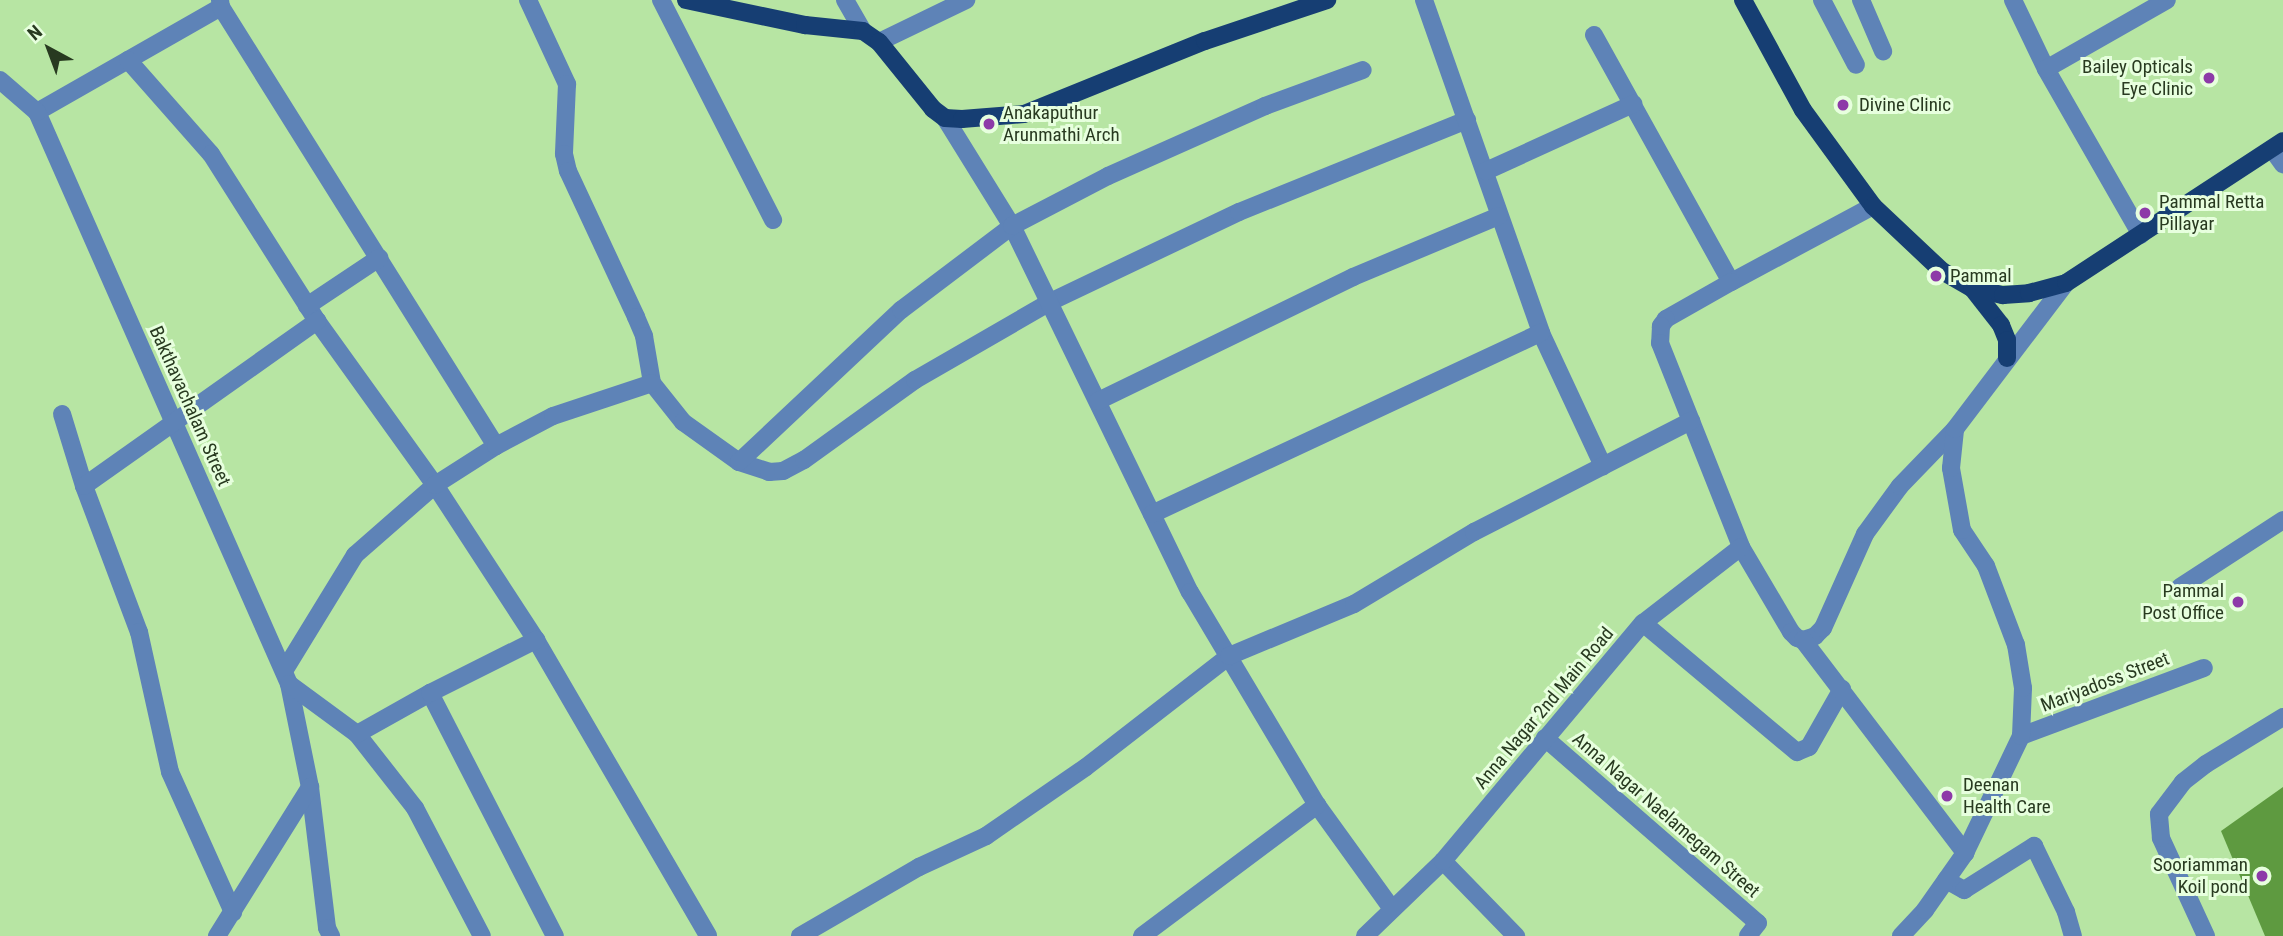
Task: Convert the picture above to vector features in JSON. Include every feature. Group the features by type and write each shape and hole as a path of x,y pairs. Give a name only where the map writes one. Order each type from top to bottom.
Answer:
{"main road":[{"path":"686,0 805,25 863,31 879,42 933,109 945,118 1024,114 1205,41 1327,0"},
{"path":"1742,0 1803,110 1873,206 1941,271 1972,288 2003,295 2029,293 2066,283 2277,145"},
{"path":"1972,288 2001,325 2007,340 2007,358"}],"street":[{"path":"528,0 567,84 564,154 568,171 636,317 643,336 652,383 683,422 739,462 769,472 783,471 804,460 915,380 1050,302 1239,212 1467,120"},
{"path":"661,0 773,220"},
{"path":"845,0 863,31"},
{"path":"879,42 966,0"},
{"path":"1424,0 1541,333 1603,466"},
{"path":"1822,0 1856,65"},
{"path":"1861,0 1883,51"},
{"path":"2013,0 2046,69 2141,234"},
{"path":"2046,69 2167,0"},
{"path":"0,80 37,112 220,3 496,446"},
{"path":"1594,35 1731,282"},
{"path":"128,60 211,154 312,314 435,485 536,640 708,936"},
{"path":"739,462 901,310 1012,226 1108,176 1265,106 1363,70"},
{"path":"1486,171 1633,104"},
{"name":"Bakthavachalam Street","path":"37,112 287,677 310,787 331,936"},
{"path":"945,118 1012,226 1190,592 1317,805 1392,909"},
{"path":"2277,145 2283,164"},
{"path":"1873,206 1666,319 1661,326 1660,342 1741,547 1791,632 1803,640 1842,689 1965,853"},
{"path":"1098,401 1353,277 1499,216"},
{"path":"84,486 175,424 379,258"},
{"path":"1803,640 1815,636 1823,628 1866,534 1894,494 1955,429 2066,283"},
{"path":"1152,514 1541,333"},
{"path":"482,936 415,808 357,734 287,677 355,555 435,485 496,446 553,416 652,383"},
{"path":"62,414 84,486 139,632 170,772 225,928"},
{"path":"800,936 919,867 986,836 1086,767 1229,656 1353,604 1474,532 1691,421"},
{"path":"1901,936 1965,853 2021,736 2022,688 2016,645 1986,566 1962,530 1951,468 1955,429"},
{"path":"2180,587 2283,520"},
{"name":"Anna Nagar 2nd Main Road","path":"1365,936 1443,862 1643,623 1741,547"},
{"path":"1643,623 1797,752 1809,747 1842,689"},
{"path":"357,734 430,693 536,640"},
{"name":"Mariyadoss Street","path":"2021,736 2204,668"},
{"path":"430,693 555,936"},
{"path":"2206,936 2158,826 2159,814 2166,800 2183,782 2226,750 2283,717"},
{"name":"Anna Nagar Naelamegam Street","path":"1545,738 1753,929"},
{"path":"225,928 310,787"},
{"path":"1142,936 1317,805"},
{"path":"1946,880 1964,890 2034,846 2066,912 2073,936"},
{"path":"1443,862 1516,936"}],"shaded area":[{"name":"Sooriamman Koil pond","path":"2283,787 2283,936 2265,936 2221,831"}],"place":[{"name":"Bailey Opticals Eye Clinic","path":"2209,78"},
{"name":"Divine Clinic","path":"1843,105"},
{"name":"Anakaputhur Arunmathi Arch","path":"989,124"},
{"name":"Pammal Retta Pillayar","path":"2145,213"},
{"name":"Pammal","path":"1936,276"},
{"name":"Pammal Post Office","path":"2238,602"},
{"name":"Deenan Health Care","path":"1947,796"},
{"name":"Sooriamman Koil pond","path":"2262,876"}]}
